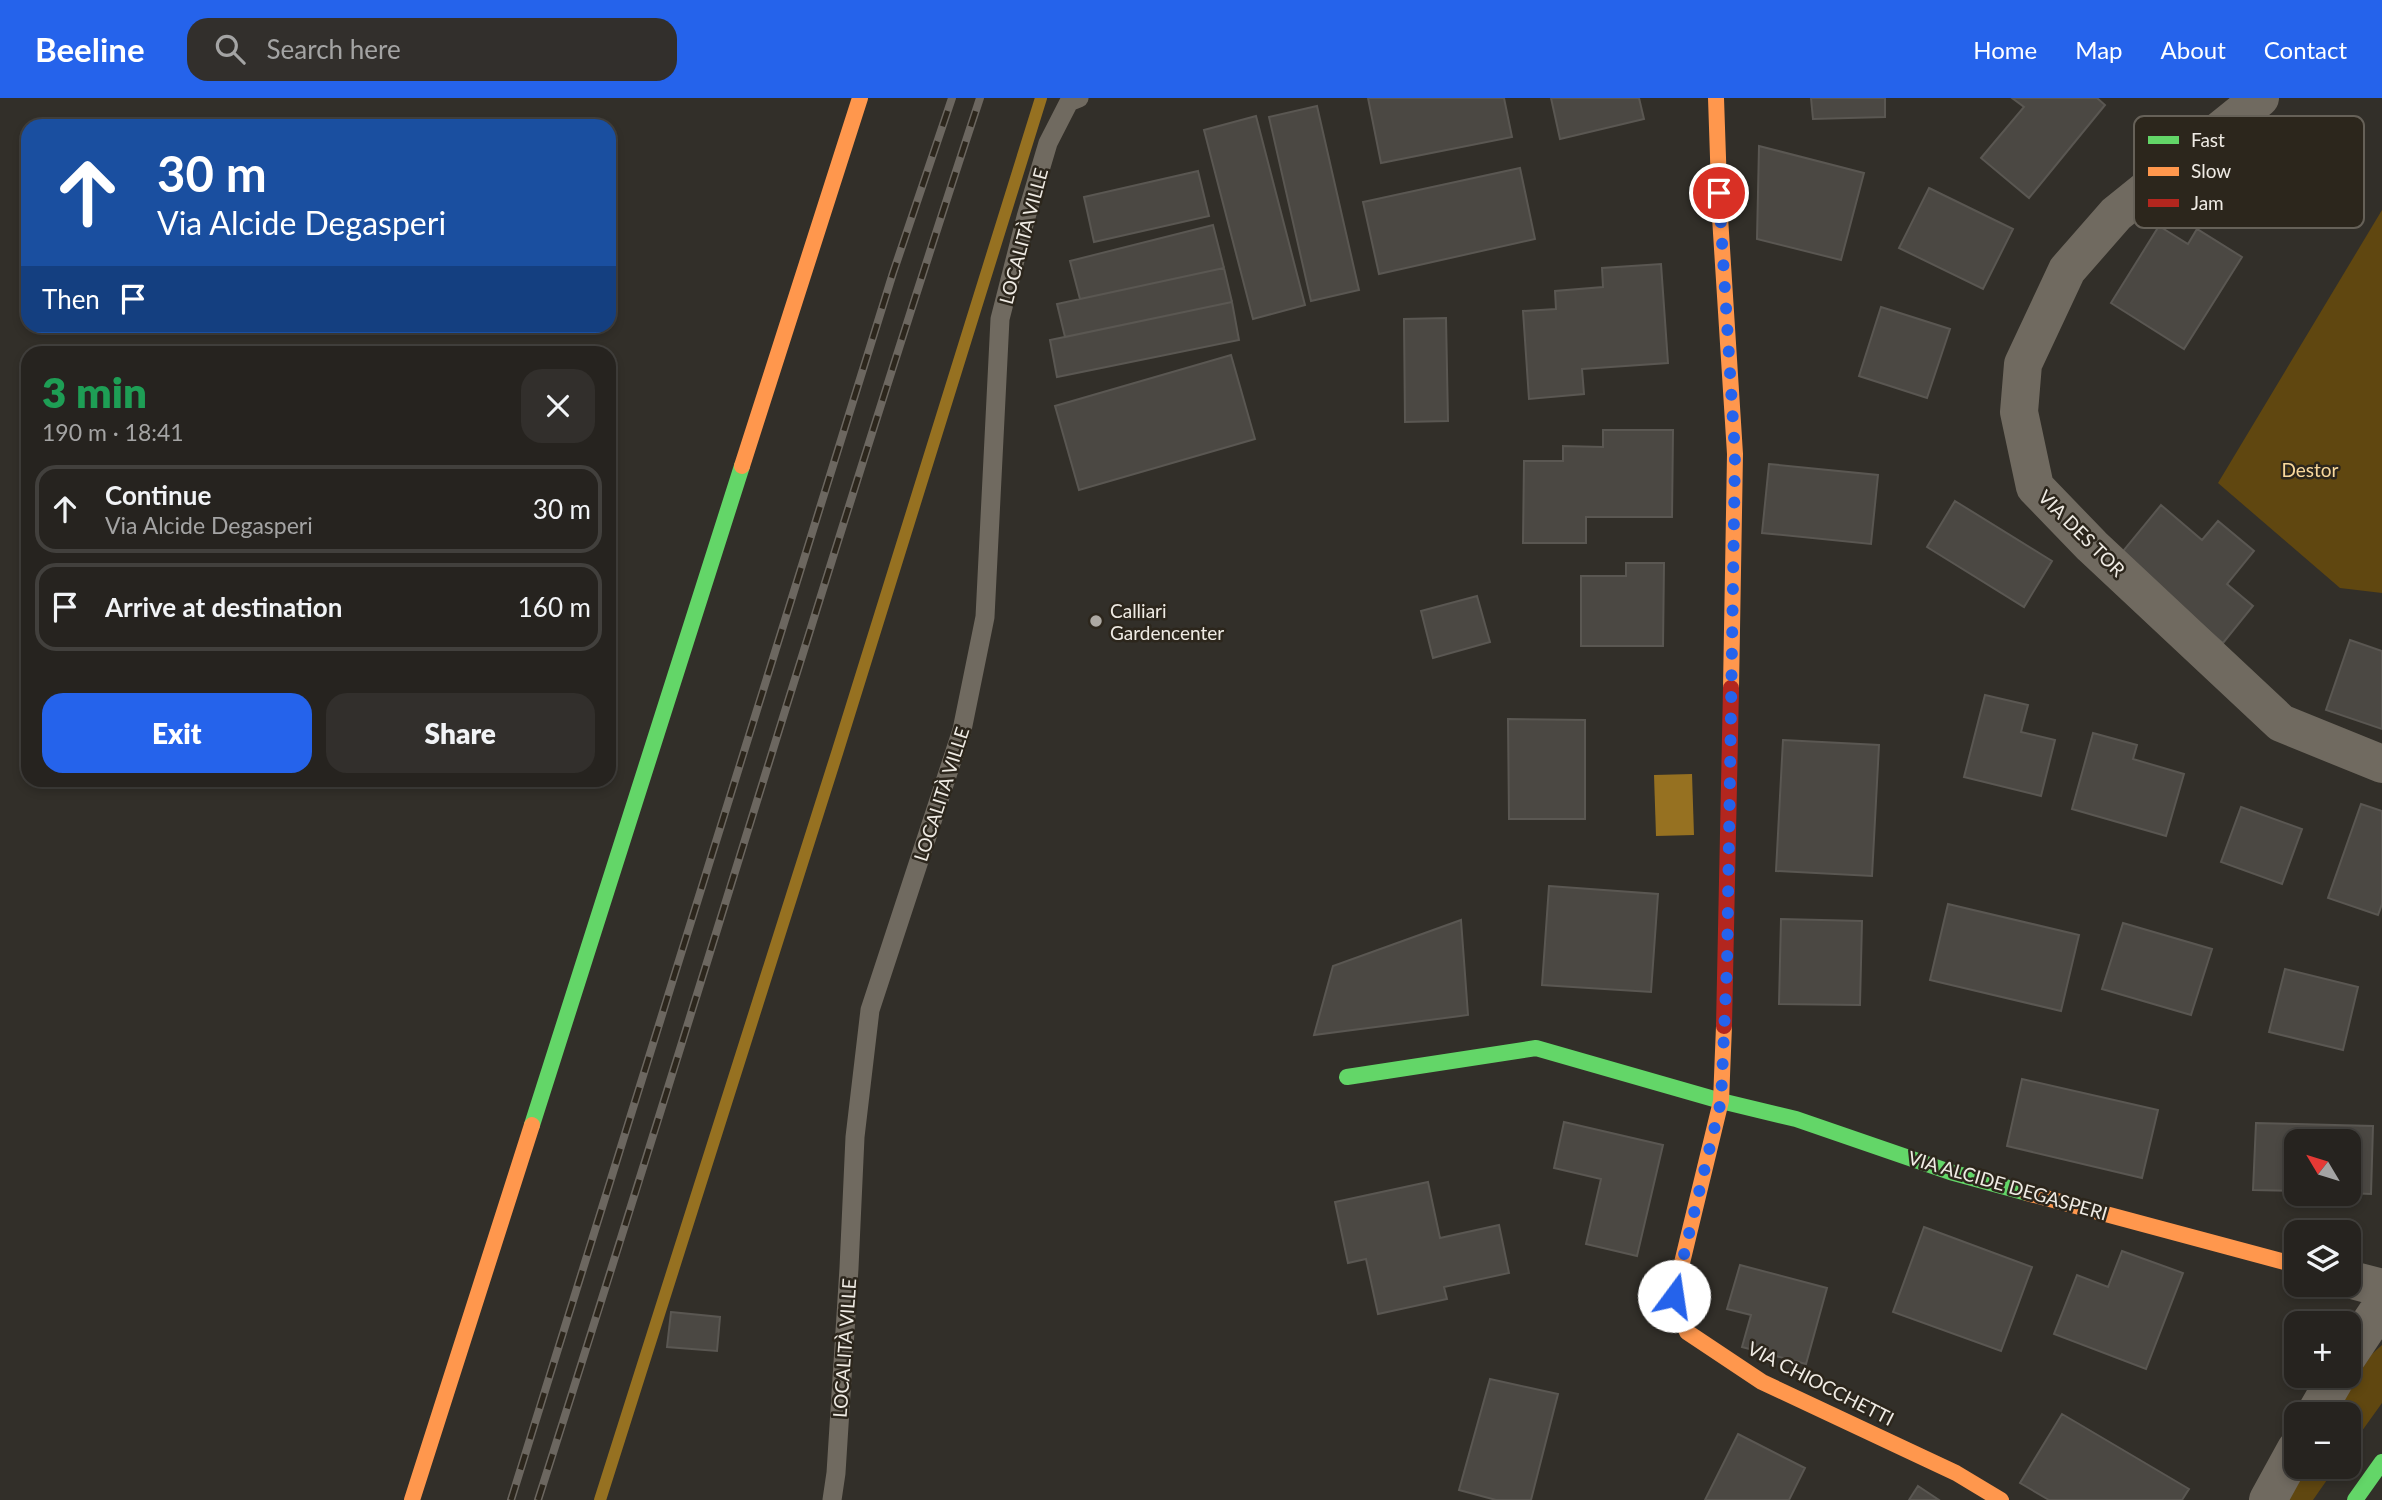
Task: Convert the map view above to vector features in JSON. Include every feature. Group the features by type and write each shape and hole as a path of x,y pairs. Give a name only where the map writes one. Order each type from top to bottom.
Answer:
{"street":[{"path":"412,1500 860,98"},
{"path":"1716,98 1735,454 1727,965 1721,1101"},
{"name":"VIA DES TOR","path":"2238,116 2260,98"},
{"name":"VIA DES TOR","path":"2134,200 2116,214 2067,270 2023,364 2019,412 2035,487 2092,546 2281,723 2382,764"},
{"name":"VIA ALCIDE DEGASPERI","path":"1348,1077 1535,1048 1721,1101 1796,1119 1950,1172 2284,1262"},
{"name":"VIA CHIOCCHETTI","path":"1721,1101 1674,1296 1687,1332 1762,1382 1956,1473 2001,1500"},
{"path":"2361,1282 2382,1288"},
{"path":"2361,1336 2382,1305"},
{"path":"2355,1500 2382,1462"},
{"path":"2268,1500 2284,1471"}],"lane":[{"name":"LOCALITÀ VILLE","path":"832,1500 843,1364 855,1137 870,1010 962,730 985,617 1000,319 1048,143 1069,103 1079,98"}],"green space":[{"name":"Destor","path":"2382,210 2382,593 2340,588 2218,483"},
{"path":"2382,1345 2382,1403 2361,1432 2361,1402 2338,1402 2347,1388 2361,1388 2361,1366"},
{"path":"2296,1479 2328,1479 2313,1500 2284,1500"}],"shaded area":[{"path":"1692,774 1694,835 1656,836 1654,775"}],"building":[{"path":"1368,98 1504,98 1512,137 1381,163"},
{"path":"1551,98 1639,98 1644,119 1560,139"},
{"path":"1811,98 1885,98 1885,117 1813,119"},
{"path":"2012,98 2097,98 2105,105 2029,198 1981,158 2024,107"},
{"path":"1317,106 1359,290 1311,301 1269,117"},
{"path":"1256,116 1305,305 1253,319 1204,130"},
{"path":"1759,146 1864,173 1841,260 1757,239"},
{"path":"1520,168 1535,239 1379,274 1363,202"},
{"path":"1198,171 1209,216 1094,242 1084,197"},
{"path":"1929,188 2013,229 1983,289 1899,248"},
{"path":"1213,225 1224,268 1080,299 1070,261"},
{"path":"2158,228 2188,244 2197,229 2242,257 2184,349 2111,303"},
{"path":"1661,264 1668,363 1582,369 1584,394 1529,399 1523,311 1556,309 1555,291 1603,287 1602,268"},
{"path":"1224,268 1232,302 1065,337 1057,304"},
{"path":"1232,302 1239,340 1057,377 1050,340"},
{"path":"1881,307 1950,329 1927,398 1859,376"},
{"path":"1446,318 1448,421 1405,422 1404,319"},
{"path":"1231,355 1255,439 1079,490 1055,406"},
{"path":"1603,430 1673,430 1672,517 1586,517 1586,543 1523,543 1524,461 1563,461 1563,446 1603,447"},
{"path":"1769,464 1878,475 1871,544 1762,533"},
{"path":"1955,501 2052,561 2024,607 1927,547"},
{"path":"2161,505 2202,540 2218,521 2254,551 2227,584 2253,606 2223,643 2119,556"},
{"path":"1626,563 1664,563 1663,646 1581,646 1581,576 1626,576"},
{"path":"1477,596 1490,642 1433,658 1421,611"},
{"path":"2350,640 2382,651 2382,729 2326,710"},
{"path":"1985,695 2028,705 2021,732 2055,740 2041,796 1964,777"},
{"path":"1508,719 1585,720 1585,819 1509,819"},
{"path":"2093,733 2137,745 2133,759 2184,774 2166,836 2072,809"},
{"path":"1783,740 1879,745 1872,876 1776,871"},
{"path":"2361,804 2382,811 2382,904 2378,915 2328,898"},
{"path":"2241,807 2302,829 2282,884 2221,862"},
{"path":"1549,886 1658,894 1651,992 1542,985"},
{"path":"1948,904 2079,935 2061,1011 1930,980"},
{"path":"1781,919 1862,921 1860,1005 1779,1004"},
{"path":"1461,920 1468,1015 1314,1035 1333,966"},
{"path":"2123,923 2212,949 2191,1015 2102,989"},
{"path":"2285,969 2358,987 2343,1050 2269,1032"},
{"path":"2022,1079 2158,1110 2142,1178 2007,1146"},
{"path":"1564,1122 1663,1145 1637,1256 1586,1244 1601,1179 1554,1168"},
{"path":"2256,1123 2373,1126 2371,1194 2361,1194 2361,1129 2284,1129 2284,1191 2253,1190"},
{"path":"1428,1182 1440,1238 1499,1225 1509,1273 1444,1287 1447,1299 1378,1314 1366,1259 1348,1263 1335,1202"},
{"path":"1924,1227 2032,1267 2001,1351 1893,1312"},
{"path":"2122,1251 2183,1273 2146,1369 2054,1334 2077,1275 2108,1287"},
{"path":"1740,1265 1827,1288 1806,1364 1742,1347 1751,1315 1727,1309"},
{"path":"671,1312 720,1317 717,1351 667,1347"},
{"path":"1490,1379 1558,1394 1531,1500 1496,1500 1459,1490"},
{"path":"2062,1414 2189,1489 2182,1500 2049,1500 2020,1483"},
{"path":"1738,1434 1805,1468 1789,1500 1705,1500"},
{"path":"1918,1486 1939,1500 1909,1500"}],"waterway":[{"path":"600,1500 1041,98"}],"railway":[{"path":"511,1500 893,273 952,98"},
{"path":"538,1500 867,448 980,98"}],"traffic: fast":[{"path":"532,1125 742,466"},
{"path":"1347,1077 1536,1048 1721,1101 1796,1119 1950,1172 2027,1193"},
{"path":"2355,1500 2382,1462"}],"traffic: slow":[{"path":"742,466 860,98"},
{"path":"1716,98 1720,217 1735,454 1731,688"},
{"path":"1724,1026 1721,1101 1674,1296 1687,1332 1762,1382 1956,1473 2001,1500"},
{"path":"412,1500 532,1125"},
{"path":"2027,1193 2284,1262"}],"traffic: jam":[{"path":"1724,1026 1731,688"}],"place":[{"name":"Calliari Gardencenter","path":"1096,621"}],"route":[{"path":"1674,1296 1721,1101 1724,1047 1735,454 1719,193"}]}
